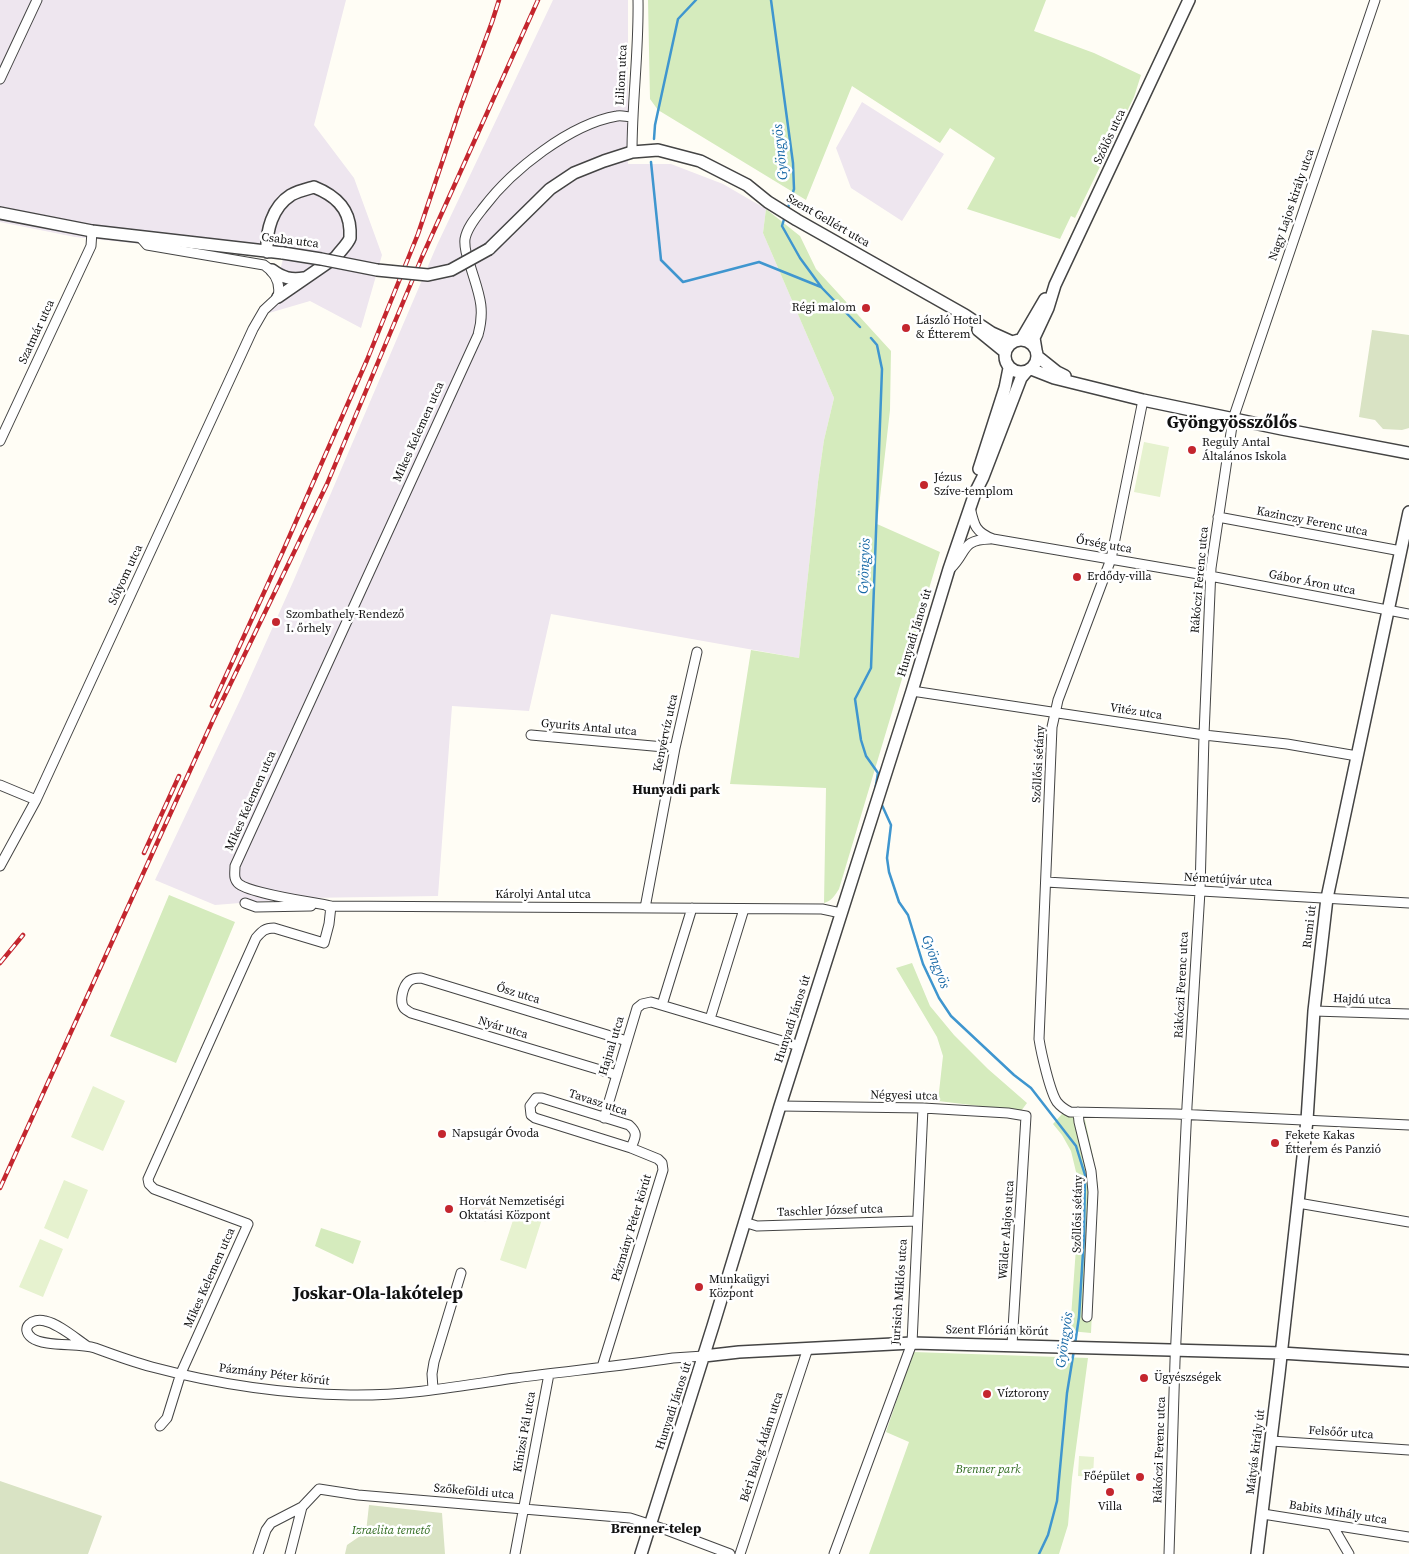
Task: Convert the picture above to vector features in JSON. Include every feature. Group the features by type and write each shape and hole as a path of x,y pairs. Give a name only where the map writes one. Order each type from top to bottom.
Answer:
{"street":[{"path":"0,79 37,0"},
{"name":"Liliom utca","path":"632,152 638,0"},
{"name":"Szőlős utca","path":"1037,353 1034,338 1048,308 1055,285 1189,0"},
{"name":"Nagy Lajos király utca","path":"1233,419 1375,0"},
{"name":"Mikes Kelemen utca","path":"181,1373 248,1224 154,1189 149,1184 148,1179 256,938 262,931 274,928 324,943 330,924 331,906 251,890 238,883 234,876 236,866 478,335 482,314 464,240 468,230 478,214 500,188 519,169 536,157 567,136 594,123 616,116 632,117"},
{"name":"Szent Gellért utca","path":"437,274 459,266 489,249 545,194 562,180 597,163 632,152 658,150 700,161 747,185 768,202 797,220 897,275 992,333 1017,341"},
{"path":"267,252 271,221 278,208 292,195 314,187 330,195 345,210 350,223 350,237 336,257 278,297"},
{"name":"Csaba utca","path":"0,213 92,231 321,258 377,270 428,275 437,274"},
{"name":"Szatmár utca","path":"0,441 91,246 92,231"},
{"name":"Csaba utca","path":"140,237 147,245 264,265 272,270"},
{"path":"272,270 281,276 293,280 306,278"},
{"path":"272,270 279,284 278,297"},
{"name":"Szőlős utca","path":"1017,341 1055,285"},
{"name":"Sólyom utca","path":"0,866 36,800 253,329 264,310 278,297"},
{"name":"Szent Gellért utca","path":"946,304 950,310 1005,352"},
{"path":"1097,388 1056,372 1029,342 1017,341 1008,346 1005,352 1005,359 1009,368 1017,372 1028,370 1054,378 1143,400 1409,453"},
{"path":"1028,370 1036,363 1037,353"},
{"name":"Hunyadi János út","path":"975,493 978,472 1005,388 1009,368"},
{"name":"Hunyadi János út","path":"641,1554 949,570 975,493 1021,378 1028,370"},
{"name":"Szőllősi sétány","path":"1087,1317 1092,1192 1091,1171 1078,1122 1078,1112 1070,1112 1063,1108 1055,1098 1039,1039 1052,727 1054,712 1112,559 1143,400"},
{"name":"Rákóczi Ferenc utca","path":"1169,1554 1187,1114 1200,891 1210,576 1233,419"},
{"path":"970,506 978,531 993,539"},
{"name":"Rumi út","path":"1281,1353 1298,1203 1314,1011 1327,898 1409,512"},
{"name":"Kazinczy Ferenc utca","path":"1218,517 1401,551"},
{"name":"Őrség utca","path":"949,570 958,561 964,548 972,541 993,539 1210,576"},
{"name":"Gábor Áron utca","path":"1210,576 1409,614"},
{"name":"Kenyérvíz utca","path":"645,908 674,748 697,652"},
{"name":"Vitéz utca","path":"912,691 1204,735 1287,744 1357,756"},
{"name":"Gyurits Antal utca","path":"530,735 674,748"},
{"path":"0,785 36,800"},
{"name":"Németújvár utca","path":"1046,882 1409,903"},
{"name":"Károlyi Antal utca","path":"245,904 256,907 822,909 841,913"},
{"path":"662,1005 692,908"},
{"path":"710,1020 744,908"},
{"name":"Ősz utca","path":"405,987 406,983 412,979 421,978 627,1041"},
{"name":"Nyár utca","path":"405,987 401,1001 410,1013 617,1075"},
{"name":"Hajnal utca","path":"604,1118 637,1008 642,1004 651,1002 799,1046"},
{"name":"Hajdú utca","path":"1314,1011 1409,1014"},
{"name":"Pázmány Péter körút","path":"536,1098 532,1102 529,1111 530,1116 631,1148 658,1159 662,1163 663,1170 602,1368"},
{"name":"Tavasz utca","path":"536,1098 542,1098 629,1126 636,1135 631,1148"},
{"name":"Négyesi utca","path":"780,1106 923,1108 1008,1113 1026,1116"},
{"name":"Jurisich Miklós utca","path":"834,1554 912,1343 923,1108"},
{"path":"1078,1112 1187,1114 1409,1125"},
{"name":"Wälder Alajos utca","path":"1012,1345 1026,1116"},
{"path":"1298,1203 1409,1222"},
{"name":"Taschler József utca","path":"744,1222 757,1226 917,1220"},
{"path":"433,1389 432,1374 434,1362 461,1273"},
{"name":"Pázmány Péter körút","path":"87,1346 43,1320 30,1322 27,1328 31,1337 42,1342 87,1346 152,1367 235,1385 306,1393 350,1395 433,1389 673,1358 704,1356"},
{"name":"Szent Flórián körút","path":"704,1356 912,1343 1281,1353 1409,1361"},
{"name":"Béri Balog Ádám utca","path":"740,1554 808,1348"},
{"name":"Mátyás király út","path":"1257,1554 1281,1353"},
{"path":"160,1426 167,1418 181,1373"},
{"name":"Kinizsi Pál utca","path":"515,1554 549,1374"},
{"name":"Felsőőr utca","path":"1271,1441 1409,1450"},
{"name":"Szőkeföldi utca","path":"258,1554 266,1530 271,1523 302,1507 319,1489 358,1495 630,1518 730,1554"},
{"name":"Szőkeföldi utca","path":"290,1554 302,1507"},
{"name":"Babits Mihály utca","path":"1263,1514 1409,1537"},
{"path":"1332,1525 1349,1554"}],"shaded area":[{"path":"0,0 346,0 314,125 354,178 382,255 361,328 310,301 269,313 283,259 75,237 0,222"},
{"path":"553,0 628,0 628,164 671,164 723,184 766,209 763,233 834,398 824,440 818,482 799,658 551,614 529,711 452,706 438,896 303,898 215,905 155,880 241,698 293,582 437,245"},
{"path":"862,102 944,154 902,221 851,188 836,148"},
{"path":"472,1196 492,1203 486,1222 466,1215"}],"green space":[{"path":"648,0 1046,0 1034,31 1094,53 1141,75 1134,97 1075,218 1071,216 1060,239 967,209 995,158 950,128 940,143 852,86 806,200 658,110 650,99"},
{"path":"766,209 800,236 816,269 891,351 890,410 877,524 940,552 839,889 835,896 824,903 826,788 730,784 751,650 799,658 818,482 824,440 834,398 763,233"},
{"path":"1372,330 1409,335 1409,428 1402,430 1383,429 1375,420 1359,417"},
{"path":"1144,442 1169,447 1160,497 1134,492"},
{"path":"169,895 235,922 176,1063 110,1036"},
{"path":"912,963 930,1006 954,1035 988,1069 1027,1103 1021,1111 938,1101 943,1056 937,1037 896,968"},
{"path":"93,1086 125,1101 103,1151 71,1137"},
{"path":"1062,1114 1085,1120 1098,1187 1091,1333 1070,1331 1076,1248 1077,1176 1071,1151 1053,1124"},
{"path":"64,1180 88,1190 68,1239 44,1228"},
{"path":"517,1208 543,1216 526,1269 500,1260"},
{"path":"321,1228 361,1241 353,1264 315,1246"},
{"path":"40,1239 63,1249 43,1297 19,1287"},
{"name":"Brenner park","path":"913,1352 1088,1358 1072,1478 1068,1525 1059,1554 869,1554 909,1442 886,1432"},
{"path":"1079,1456 1094,1457 1093,1477 1078,1476"},
{"path":"0,1481 102,1516 88,1554 0,1554"},
{"name":"Izraelita temető","path":"369,1505 442,1513 445,1554 345,1554 347,1545 366,1532"}],"waterway":[{"name":"Gyöngyös","path":"654,139 655,125 678,19 696,0"},
{"name":"Gyöngyös","path":"771,0 793,163 794,189 787,211"},
{"name":"Gyöngyös","path":"651,162 661,260 683,282 759,262 821,287"},
{"name":"Gyöngyös","path":"785,216 782,226 800,258 822,288 860,327"},
{"name":"Gyöngyös","path":"871,338 877,345 882,369 871,668 855,699 861,740 866,756 878,773 875,791"},
{"name":"Gyöngyös","path":"881,803 891,825 887,858 889,872 899,902 908,915 923,964 939,998 951,1016 1014,1075 1031,1088 1076,1146 1085,1175 1084,1236 1079,1317 1075,1344"},
{"name":"Gyöngyös","path":"1039,1554 1048,1535 1057,1501 1067,1393 1074,1350"}],"railway":[{"path":"212,706 367,360 418,234 499,0"},
{"path":"0,1188 213,720 327,484 422,257 538,0"},
{"path":"144,853 179,776"},
{"path":"0,963 23,935"}],"place":[{"name":"Régi malom","path":"866,308"},
{"name":"László Hotel & Étterem","path":"906,328"},
{"name":"Reguly Antal Általános Iskola","path":"1192,450"},
{"name":"Jézus Szíve-templom","path":"924,485"},
{"name":"Erdődy-villa","path":"1077,577"},
{"name":"Szombathely-Rendező I. őrhely","path":"276,622"},
{"name":"Napsugár Óvoda","path":"442,1134"},
{"name":"Fekete Kakas Étterem és Panzió","path":"1275,1143"},
{"name":"Horvát Nemzetiségi Oktatási Központ","path":"449,1209"},
{"name":"Munkaügyi Központ","path":"699,1287"},
{"name":"Ügyészségek","path":"1144,1378"},
{"name":"Víztorony","path":"987,1394"},
{"name":"Főépület","path":"1140,1477"},
{"name":"Villa","path":"1110,1492"}],"district":[{"name":"Gyöngyösszőlős","path":"1232,423"},
{"name":"Hunyadi park","path":"676,790"},
{"name":"Joskar-Ola-lakótelep","path":"378,1294"},
{"name":"Brenner-telep","path":"656,1529"}]}
